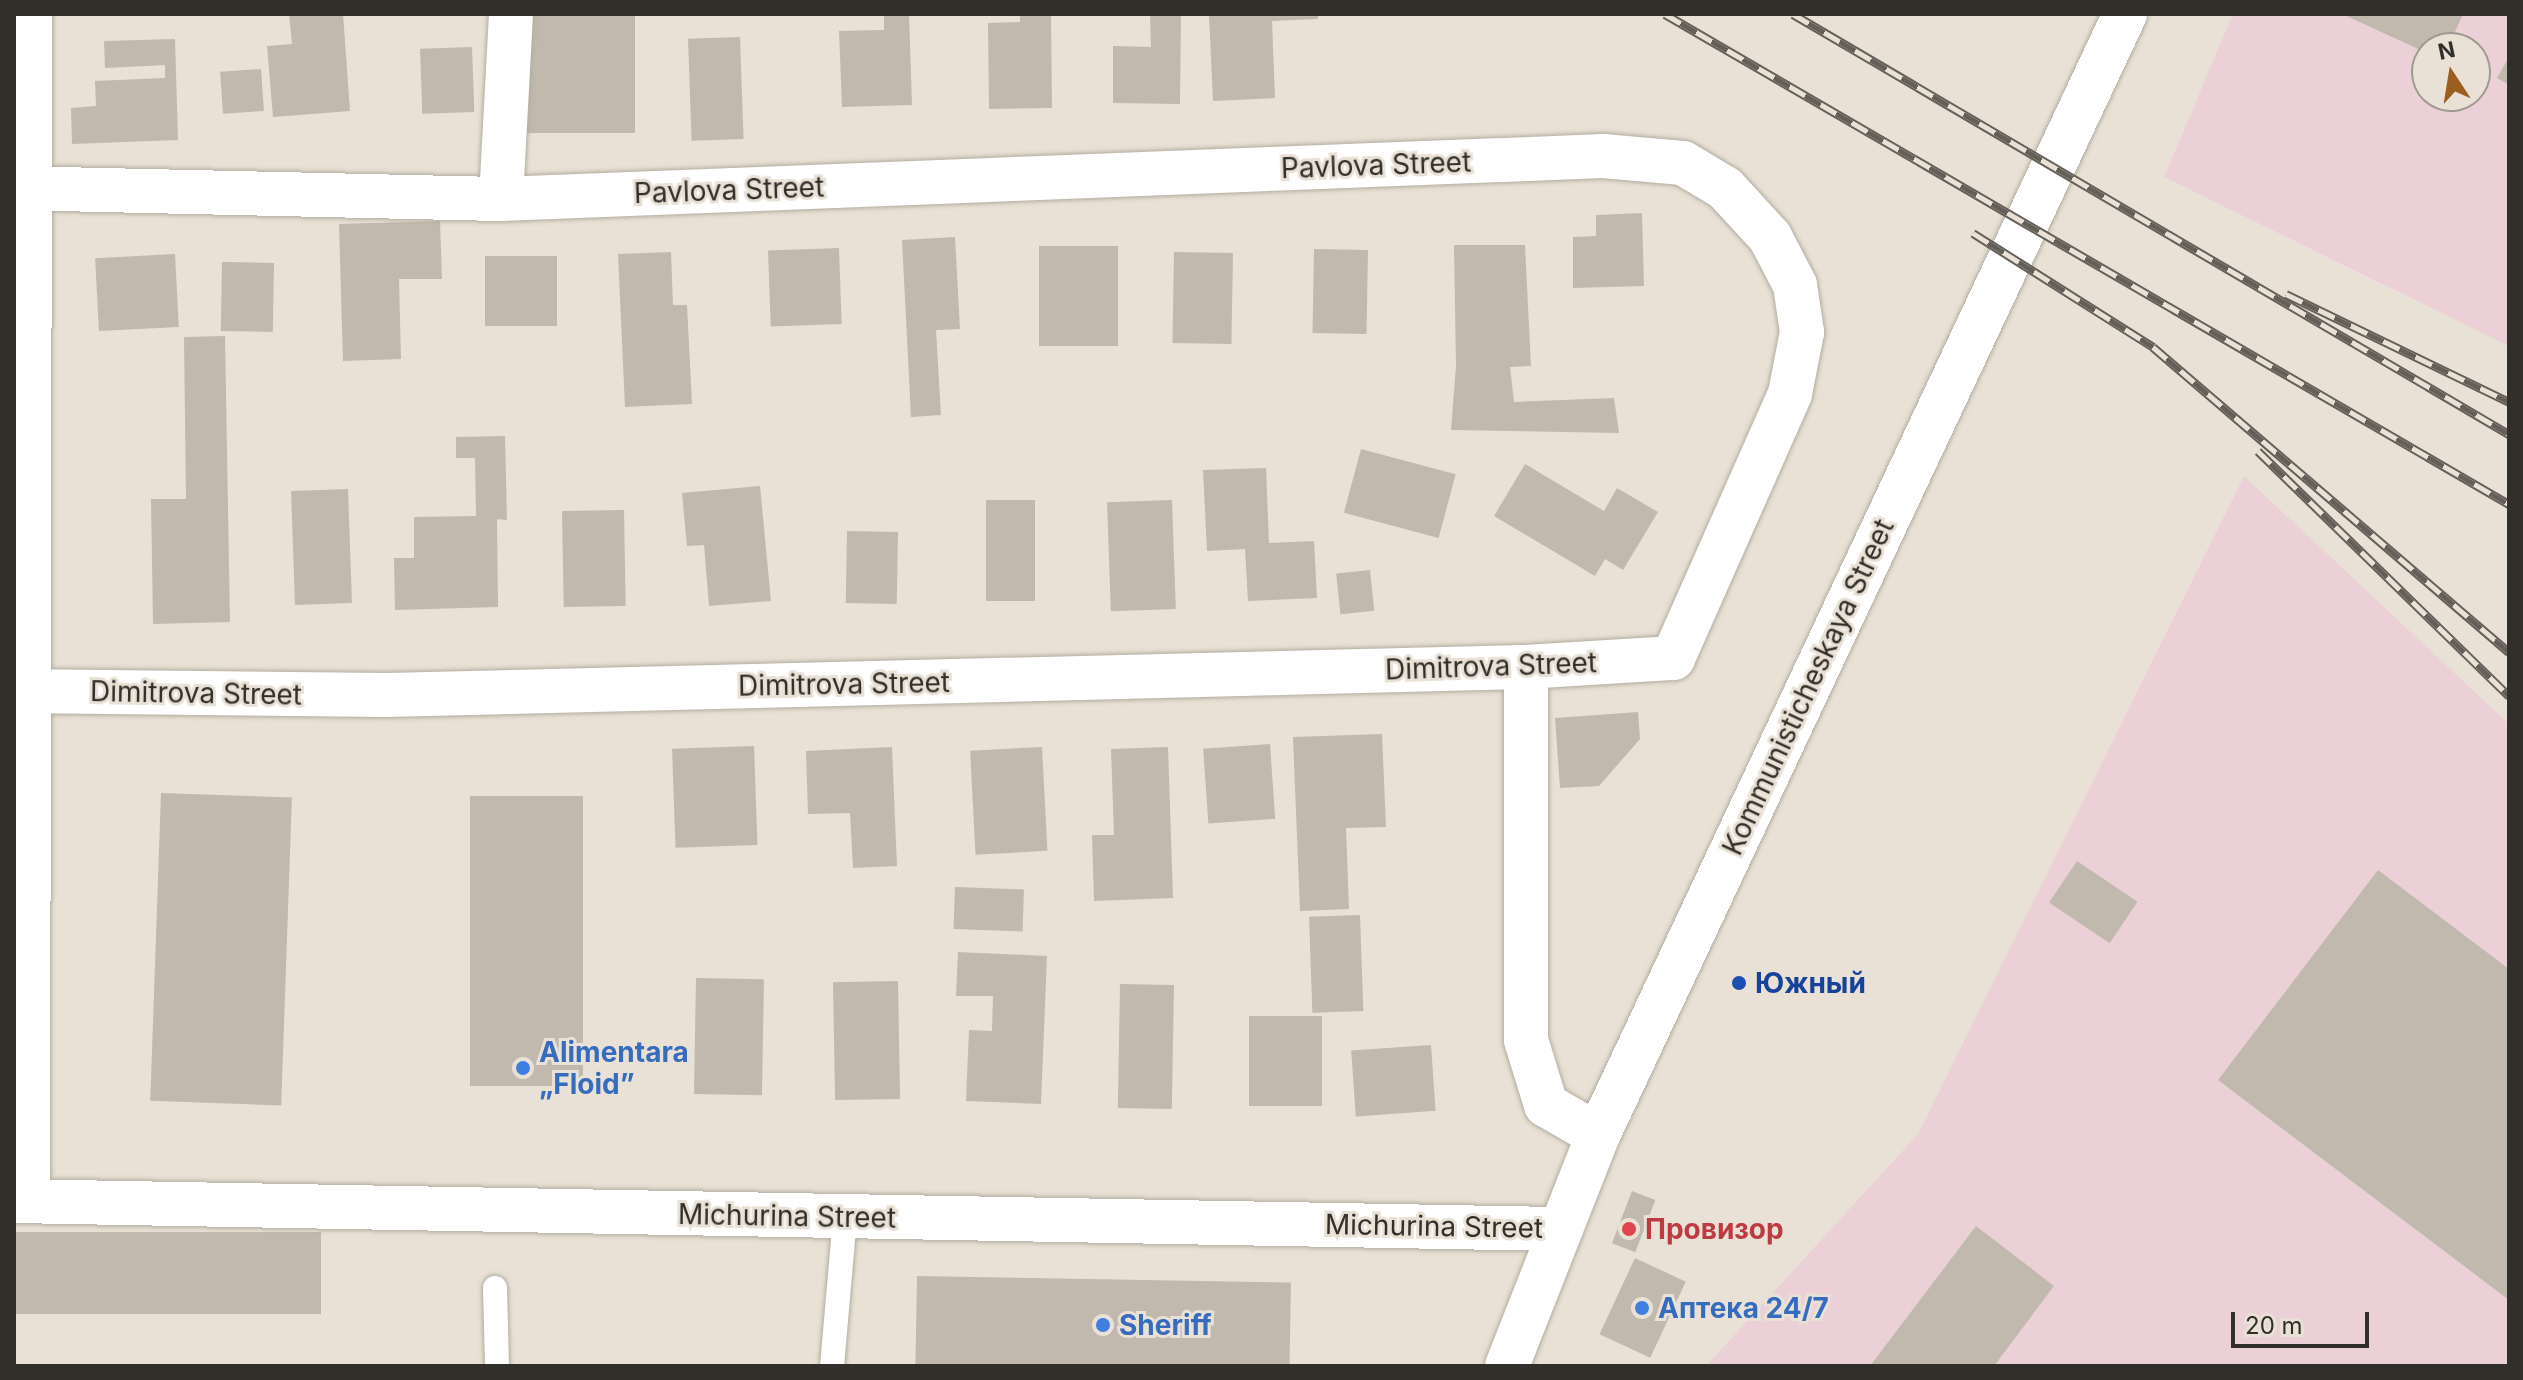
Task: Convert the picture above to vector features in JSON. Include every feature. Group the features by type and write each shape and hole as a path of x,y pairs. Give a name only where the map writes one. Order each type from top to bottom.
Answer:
{"street":[{"path":"21,1201 21,188 30,14"},
{"path":"501,199 511,14"},
{"name":"Kommunisticheskaya Street","path":"1507,1366 1598,1135 2125,14"},
{"name":"Pavlova Street","path":"21,188 501,199 1603,156 1683,163 1725,188 1770,237 1795,285 1802,332 1790,394 1673,658"},
{"name":"Dimitrova Street","path":"20,691 385,695 1526,667 1673,658"},
{"path":"1526,667 1526,1040 1546,1105 1598,1135"},
{"name":"Michurina Street","path":"21,1201 1559,1229"}],"lane":[{"path":"832,1366 845,1218"},
{"path":"495,1288 497,1366"}],"shaded area":[{"path":"2233,14 2509,14 2509,346 2164,177"},
{"path":"2244,476 2509,724 2509,1366 1706,1366 1918,1134"}],"building":[{"path":"289,14 343,14 350,111 273,117 267,46 292,44"},
{"path":"522,14 635,14 635,133 522,133"},
{"path":"884,14 909,14 912,105 842,107 839,31 884,30"},
{"path":"1020,14 1051,14 1052,108 989,109 988,23 1020,22"},
{"path":"1150,14 1181,14 1180,104 1113,103 1113,46 1151,47"},
{"path":"1318,14 1318,19 1272,21 1275,98 1213,101 1209,15"},
{"path":"2342,14 2463,14 2455,32 2411,32 2411,46"},
{"path":"740,37 744,139 692,141 688,39"},
{"path":"175,39 178,140 72,144 71,108 96,106 95,81 165,78 165,65 105,68 104,41"},
{"path":"472,47 474,112 422,114 420,49"},
{"path":"2509,57 2509,85 2497,78"},
{"path":"261,69 264,111 223,114 220,72"},
{"path":"1642,213 1644,286 1573,288 1573,237 1596,236 1596,215"},
{"path":"440,221 442,279 399,279 401,359 343,361 339,224"},
{"path":"955,237 960,329 936,330 941,415 911,417 902,240"},
{"path":"1454,245 1525,245 1531,366 1510,367 1514,402 1614,398 1619,433 1451,430 1456,366"},
{"path":"1039,246 1118,246 1118,346 1039,346"},
{"path":"839,248 842,324 771,326 768,250"},
{"path":"1314,249 1368,250 1367,334 1313,333"},
{"path":"671,252 673,305 687,305 692,404 625,407 618,254"},
{"path":"1174,252 1233,253 1231,344 1172,343"},
{"path":"175,254 179,327 99,331 95,258"},
{"path":"485,256 557,256 557,326 485,326"},
{"path":"222,262 274,263 273,332 221,331"},
{"path":"225,336 230,622 153,624 151,499 186,499 184,337"},
{"path":"505,436 507,520 497,519 498,607 395,610 394,558 414,558 414,517 476,516 475,458 456,458 456,437"},
{"path":"1361,449 1456,474 1439,538 1344,513"},
{"path":"1525,464 1604,511 1617,488 1658,512 1623,570 1605,559 1595,576 1494,516"},
{"path":"1266,468 1269,543 1314,541 1317,598 1248,601 1245,549 1207,551 1203,470"},
{"path":"760,486 771,601 709,606 704,545 687,546 682,493"},
{"path":"348,489 352,603 295,605 291,491"},
{"path":"986,500 1035,500 1035,601 986,601"},
{"path":"1172,500 1176,609 1111,611 1107,502"},
{"path":"624,510 626,606 564,607 562,511"},
{"path":"847,531 898,532 897,604 846,603"},
{"path":"1370,570 1374,611 1340,614 1336,574"},
{"path":"1638,712 1640,739 1599,786 1560,788 1555,718"},
{"path":"1382,734 1386,827 1346,828 1349,909 1300,911 1293,737"},
{"path":"1270,744 1275,819 1208,823 1203,749"},
{"path":"754,746 757,845 676,848 672,749"},
{"path":"892,747 897,866 853,868 850,813 808,814 806,751"},
{"path":"1042,747 1047,851 976,855 970,751"},
{"path":"1168,747 1173,898 1094,901 1092,835 1114,835 1111,749"},
{"path":"161,793 292,798 281,1105 150,1101"},
{"path":"470,796 583,796 583,1086 470,1086"},
{"path":"2077,861 2138,902 2110,943 2049,902"},
{"path":"2378,870 2509,969 2509,1300 2218,1080"},
{"path":"955,887 1024,889 1022,931 954,929"},
{"path":"1360,915 1363,1011 1312,1013 1309,917"},
{"path":"958,952 1047,956 1041,1104 966,1101 969,1030 992,1031 993,996 956,996"},
{"path":"696,978 764,979 762,1095 694,1094"},
{"path":"898,981 900,1099 835,1100 833,982"},
{"path":"1120,984 1174,985 1172,1109 1118,1108"},
{"path":"1249,1016 1322,1016 1322,1106 1249,1106"},
{"path":"1431,1045 1436,1111 1356,1116 1351,1051"},
{"path":"1632,1191 1655,1200 1635,1252 1612,1243"},
{"path":"1976,1226 2054,1286 1994,1366 1870,1366"},
{"path":"14,1232 321,1232 321,1314 14,1314"},
{"name":"Аптека 24/7","path":"1635,1258 1686,1282 1650,1358 1600,1334"},
{"name":"Sheriff","path":"917,1276 1291,1283 1289,1366 915,1366"}],"railway":[{"path":"1665,14 2509,504"},
{"path":"1793,14 2509,434"},
{"path":"1973,233 2153,347 2509,652"},
{"path":"2286,294 2509,402"},
{"path":"2258,451 2509,696"}],"place":[{"name":"Южный","path":"1739,983"},
{"name":"Alimentara „Floid”","path":"523,1068"},
{"name":"Провизор","path":"1629,1229"},
{"name":"Аптека 24/7","path":"1642,1308"},
{"name":"Sheriff","path":"1103,1325"}]}
